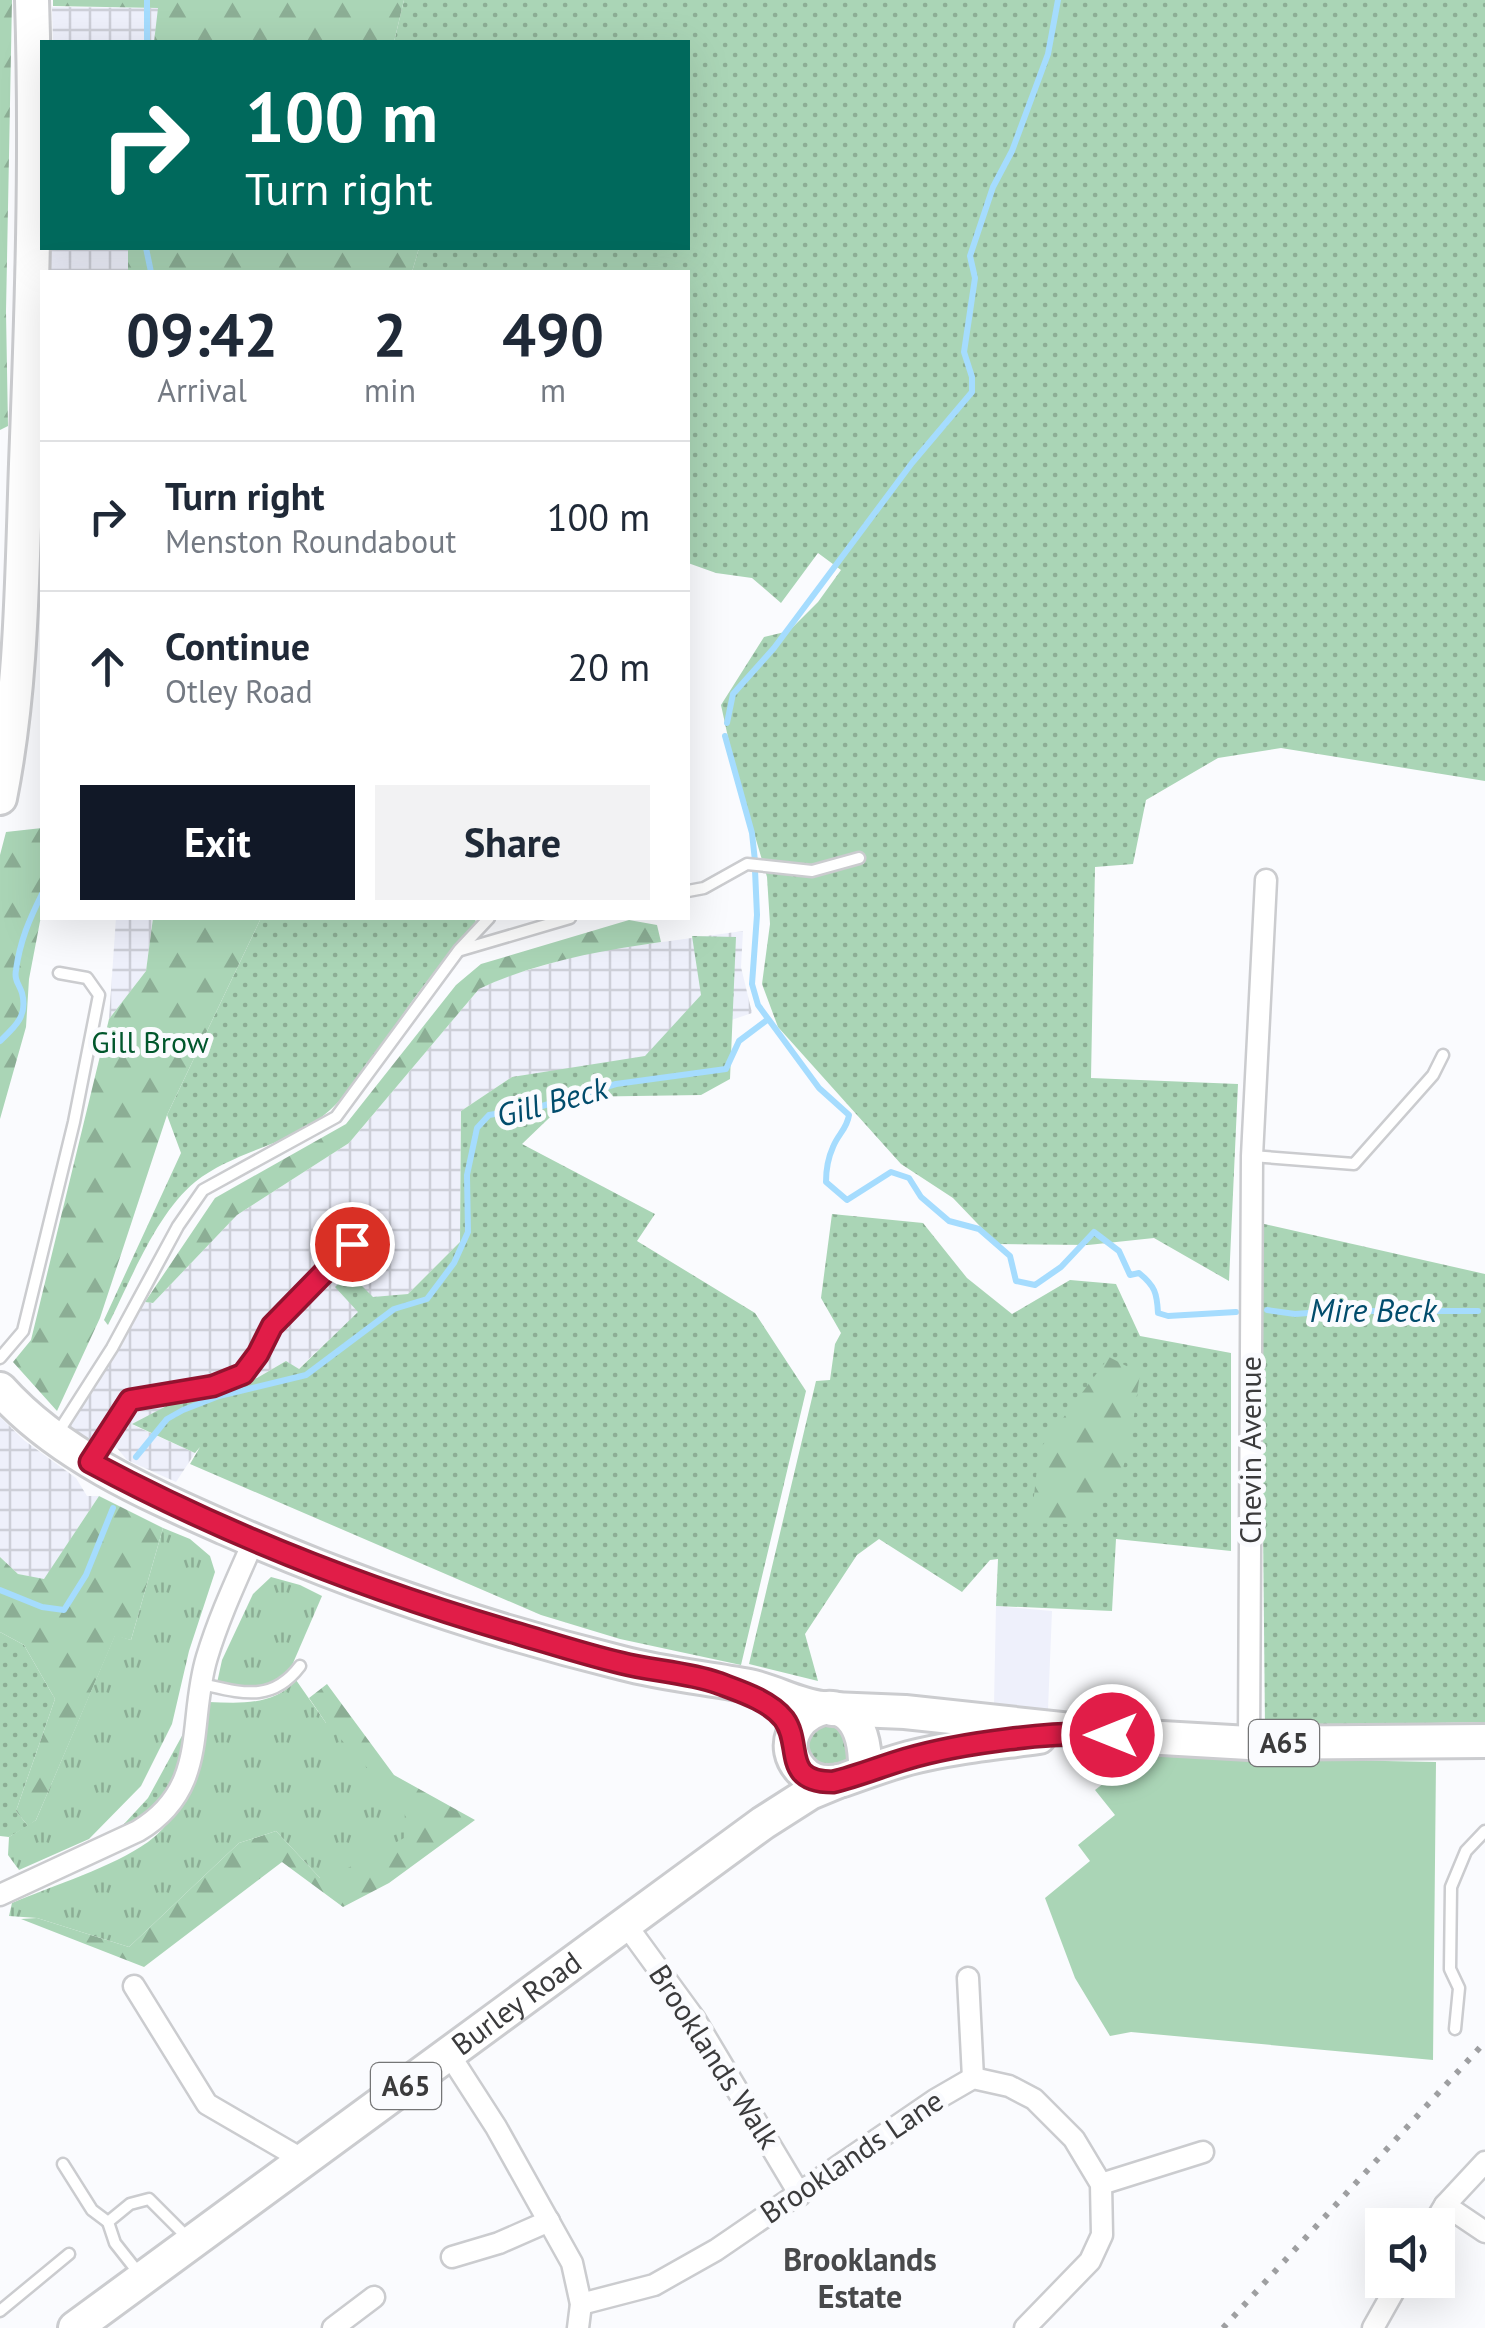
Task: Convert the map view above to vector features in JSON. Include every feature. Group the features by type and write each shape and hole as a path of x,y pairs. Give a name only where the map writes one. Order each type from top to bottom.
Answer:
{"main road":[{"path":"0,798 13,733 36,390 32,0"},
{"path":"0,1389 90,1462 254,1540 455,1615 621,1663 758,1688 852,1718 864,1738 852,1776 814,1780 800,1770 785,1721 772,1708 715,1682"},
{"name":"A65","path":"793,1748 803,1717 827,1708 1250,1743 1485,1740"},
{"name":"A65","path":"852,1776 910,1758 962,1748 1084,1732"},
{"name":"Burley Road","path":"763,1822 784,1792 793,1748"},
{"name":"Burley Road","path":"74,2328 763,1822 810,1794 852,1776"}],"street":[{"name":"Chevin Avenue","path":"1250,1743 1252,1156 1266,880"},
{"path":"0,1895 157,1820 175,1795 194,1753 202,1684 218,1624 254,1540"},
{"name":"Brooklands Walk","path":"624,1922 694,2018 800,2195"},
{"path":"968,1978 974,2078"},
{"path":"134,1986 207,2104 306,2161"},
{"path":"449,2054 496,2127 572,2263 581,2304 578,2328"},
{"name":"Brooklands Lane","path":"581,2304 654,2285 716,2250 935,2100 974,2078 1009,2086 1034,2099 1074,2140 1101,2184"},
{"path":"1025,2328 1090,2261 1102,2235 1101,2184 1203,2152"},
{"path":"1443,2208 1485,2162"},
{"path":"1445,2205 1485,2232"},
{"path":"452,2257 499,2244 549,2221"},
{"path":"333,2328 374,2297"},
{"path":"1373,2328 1390,2298"}],"lane":[{"path":"690,891 704,888 747,864 812,871 859,858"},
{"path":"55,1437 112,1348 178,1226 203,1190 336,1117 458,950 487,920"},
{"path":"458,950 563,920"},
{"path":"0,1358 22,1331 74,1122 100,995 86,978 59,973"},
{"path":"1252,1156 1354,1164 1434,1075 1444,1055"},
{"path":"90,1462 130,1400 213,1386 243,1374 272,1326 352,1244"},
{"path":"202,1684 262,1693 287,1683 300,1666"},
{"path":"1456,2028 1458,1988 1450,1969 1451,1886 1466,1851 1485,1831"},
{"path":"64,2164 92,2210 108,2222 115,2243 143,2279"},
{"path":"108,2222 130,2204 148,2199 192,2243"},
{"path":"0,2311 69,2254"}],"shaded area":[{"path":"52,7 159,8 154,40 53,40"},
{"path":"50,250 128,250 128,270 50,270"},
{"path":"116,920 153,920 146,971 109,1019"},
{"path":"743,931 741,967 752,1013 714,1026 679,1058 512,1077 461,1111 460,1242 408,1294 373,1298 349,1274 359,1312 298,1369 286,1361 257,1378 174,1402 133,1425 195,1453 176,1482 127,1460 117,1448 78,1440 66,1430 87,1386 145,1302 153,1303 237,1215 349,1143 479,989 505,977 589,952"},
{"path":"0,1417 25,1441 76,1478 87,1496 99,1496 44,1580 18,1574 0,1557"},
{"path":"996,1606 1052,1611 1048,1709 994,1705"}],"green space":[{"path":"0,0 12,0 6,312 8,426 0,430"},
{"path":"53,0 404,0 394,40 154,40 158,8 53,6"},
{"path":"404,0 1485,0 1485,781 1281,748 1218,758 1146,800 1133,864 1095,867 1091,1078 1238,1084 1229,1281 1154,1238 1088,1245 997,1244 953,1198 901,1164 778,1027 762,984 770,924 767,877 721,705 764,637 789,631 818,602 841,570 818,553 781,603 752,578 716,573 690,564 690,270 413,270 418,250 690,250 690,40 394,40"},
{"path":"128,250 418,250 413,270 128,270"},
{"name":"Gill Brow","path":"40,828 40,920 29,979 26,1027 0,1119 0,855 6,832"},
{"name":"Gill Brow","path":"153,920 260,920 167,1115 100,1318 57,1411 13,1362 31,1340 109,1019 146,971"},
{"path":"260,920 475,920 344,1097 315,1122 211,1171 181,1195 146,1249 108,1325 104,1320 181,1153 167,1115"},
{"path":"629,920 657,925 661,942 568,959 479,989 349,1143 237,1215 153,1303 145,1302 215,1198 346,1124 456,985 481,964"},
{"path":"692,936 736,937 730,1079 701,1095 571,1097 522,1144 655,1214 637,1241 755,1313 806,1391 741,1665 620,1639 541,1615 190,1464 200,1447 195,1453 132,1424 174,1402 257,1378 286,1361 299,1369 358,1312 335,1287 349,1273 373,1297 408,1294 460,1242 461,1111 512,1077 645,1056 701,995"},
{"path":"832,1214 923,1223 967,1278 1012,1314 1070,1280 1116,1284 1140,1336 1231,1353 1231,1551 1116,1539 1112,1611 996,1606 998,1559 990,1560 962,1592 879,1539 857,1555 805,1634 818,1681 749,1664 816,1381 830,1380 835,1344 841,1333 821,1298"},
{"path":"1260,1223 1485,1274 1485,1722 1265,1726"},
{"path":"1109,1357 1140,1373 1121,1476 1072,1524 1031,1523 1039,1450"},
{"path":"99,1496 163,1528 131,1640 115,1636 36,1820 28,1826 16,1811 55,1699 24,1645 0,1632 0,1557 18,1574 44,1579"},
{"path":"163,1528 190,1539 210,1556 215,1572 189,1651 172,1724 141,1786 89,1839 19,1870 8,1855 9,1837 36,1820 115,1635 131,1640"},
{"path":"271,1577 322,1596 287,1677 256,1690 217,1683 222,1660 253,1594"},
{"path":"0,1632 24,1645 55,1699 16,1811 28,1826 9,1837 0,1836"},
{"path":"296,1680 326,1723 405,1809 404,1838 346,1869 320,1878 276,1831 239,1843 129,1947 37,1918 9,1916 12,1903 118,1860 162,1829 193,1779 209,1702 267,1699"},
{"path":"327,1684 394,1775 475,1820 389,1883 343,1907 282,1862 144,1967 21,1919 37,1918 129,1947 239,1843 276,1831 320,1878 326,1723 309,1698"},
{"path":"837,1719 856,1751 845,1765 829,1769 813,1758 807,1742 811,1729"},
{"path":"189,1723 183,1759 169,1793 150,1816 112,1837 148,1798"},
{"path":"1139,1756 1436,1762 1433,2060 1131,2032 1110,2036 1075,1978 1045,1898 1090,1861 1078,1845 1115,1815 1095,1790"}],"waterway":[{"name":"Gill Beck","path":"147,0 147,40"},
{"path":"727,723 733,694 774,648 912,463 972,392 964,352 975,278 970,256 993,187 1012,151 1048,54 1058,0"},
{"name":"Gill Beck","path":"146,250 151,270"},
{"path":"725,736 752,833 755,861"},
{"name":"Mire Beck","path":"755,870 757,915 752,984 758,1005 819,1088 849,1115 830,1155 826,1182 847,1200 891,1172 909,1178 921,1197 949,1221 979,1229 1010,1256 1016,1281 1035,1285 1061,1267 1094,1232 1119,1251 1130,1275 1139,1273 1149,1282 1156,1295 1158,1313 1168,1316 1236,1312"},
{"name":"Gill Beck","path":"0,1041 22,1015 22,993 16,977 18,959 40,899"},
{"name":"Gill Beck","path":"136,1457 167,1419 183,1410 219,1396 306,1375 394,1309 427,1299 454,1263 468,1232 467,1175 477,1128 489,1115 542,1106 616,1084 726,1069 739,1041 767,1020"},
{"name":"Mire Beck","path":"1267,1310 1295,1314 1478,1311"},
{"name":"Gill Beck","path":"0,1590 42,1607 64,1610 86,1575 113,1508"}],"railway":[{"path":"1223,2328 1485,2042"}],"district":[{"name":"Brooklands Estate","path":"860,2278"}],"route":[{"path":"352,1244 272,1326 243,1374 213,1386 130,1400 90,1462 188,1512 424,1604 621,1663 715,1682 749,1696 781,1716 789,1728 796,1765 820,1782 833,1782 910,1758 962,1748 1084,1732 1112,1735"}]}
